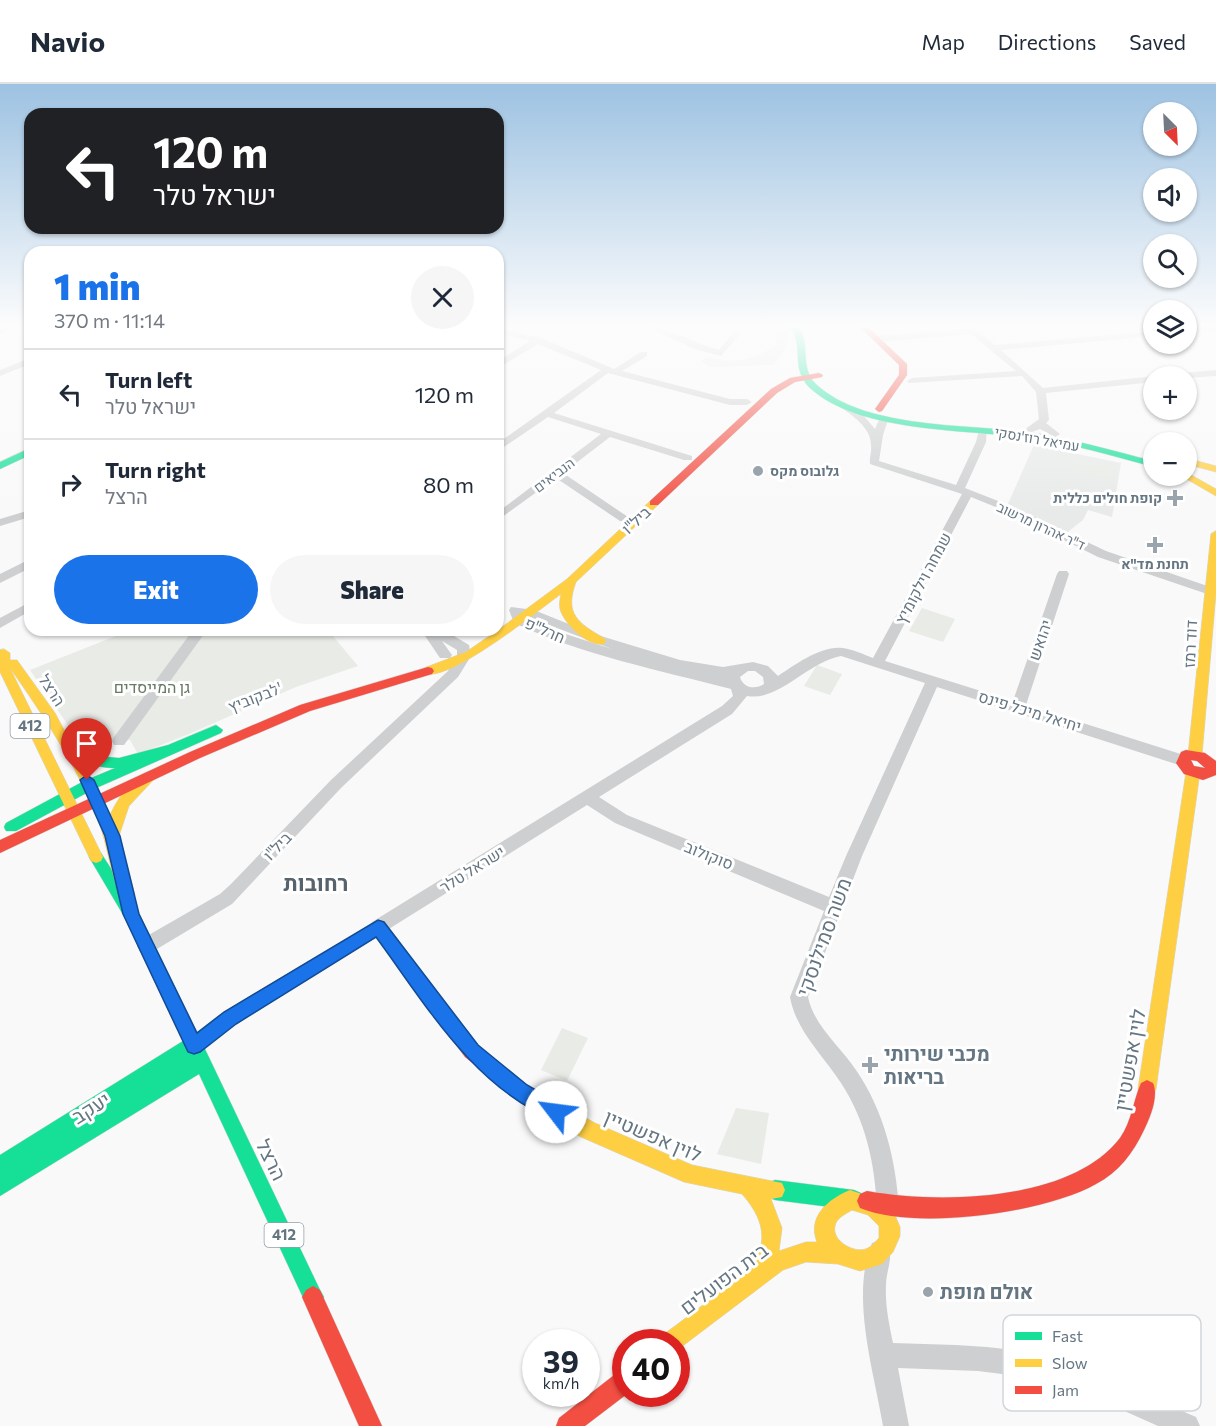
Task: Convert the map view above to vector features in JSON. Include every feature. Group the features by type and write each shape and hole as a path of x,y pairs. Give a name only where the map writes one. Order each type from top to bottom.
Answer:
{"street":[{"path":"504,444 584,390"},
{"path":"683,390 730,402 747,402"},
{"name":"ביל\"ו","path":"504,624 624,519 688,458 705,438 747,402 768,390"},
{"name":"ביל\"ו","path":"504,620 531,611 572,581 769,390"},
{"path":"809,390 821,393 845,406 869,427 877,439"},
{"path":"819,390 821,393"},
{"path":"836,390 860,402 887,404"},
{"path":"877,439 887,404 895,390"},
{"path":"1042,424 1045,411 1041,391 1055,390"},
{"path":"845,406 887,404"},
{"name":"עמיאל רוז'נסקי","path":"887,404 919,420 983,436 1050,439 1143,461"},
{"path":"548,414 688,458"},
{"path":"877,439 892,427 919,420"},
{"name":"עמיאל רוז'נסקי","path":"919,420 1029,430 1143,452"},
{"path":"1029,430 1042,424"},
{"path":"1042,424 1054,434"},
{"name":"הנביאים","path":"504,513 610,432"},
{"name":"שמחה וילקומיץ","path":"877,663 964,491 983,436"},
{"name":"ד\"ר אהרון מרשוב","path":"877,439 874,462 886,468 964,491 1012,510 1101,554 1213,592"},
{"path":"0,466 24,454"},
{"path":"1197,459 1216,456"},
{"path":"1197,464 1216,469"},
{"path":"556,473 624,519"},
{"path":"1197,476 1216,480"},
{"path":"1197,481 1216,493"},
{"path":"0,523 24,515"},
{"name":"דוד רמז","path":"1189,757 1211,672 1216,534"},
{"path":"0,579 24,566"},
{"name":"יהואש","path":"1018,707 1062,574"},
{"path":"572,581 563,597 564,609 577,625 600,641"},
{"path":"0,624 24,610"},
{"name":"חרל\"פ","path":"531,611 600,641 724,673 737,681"},
{"name":"חרל\"פ","path":"517,615 545,632 599,650 737,681"},
{"path":"119,741 196,636"},
{"path":"432,636 445,655"},
{"path":"441,636 462,653"},
{"name":"ביל\"ו","path":"146,946 226,899 237,889 336,784 453,674 462,653 481,636"},
{"name":"ביל\"ו","path":"462,653 487,636"},
{"name":"הרצל","path":"1,650 19,670 63,739 96,801 112,836 131,914"},
{"name":"הרצל","path":"1,650 4,668 65,797 88,844 131,914 266,1194 371,1426"},
{"path":"801,668 778,672 746,667 737,681 751,692 768,689 801,668 836,652 877,663"},
{"name":"לבקוביץ'","path":"252,715 339,683 417,665 445,655 462,653"},
{"name":"לבקוביץ'","path":"0,847 150,776 305,708 376,685 437,669 462,653"},
{"name":"יחיאל מיכל פינס","path":"877,663 1189,757"},
{"path":"762,669 772,678 768,689"},
{"name":"ישראל טלר","path":"194,1046 230,1018 727,710 740,697 737,681"},
{"name":"משה סמילנסקי","path":"874,1306 874,1283 895,1232 888,1205 884,1161 872,1120 850,1078 804,1015 799,1001 800,990 854,856 933,681"},
{"name":"לבקוביץ'","path":"0,832 88,785 231,724"},
{"path":"63,739 83,758 97,764 128,762 168,750"},
{"path":"1189,757 1205,758 1214,769 1207,775 1193,772 1185,766 1189,757"},
{"name":"לוין אפשטיין","path":"378,927 471,1051 520,1091 588,1130 662,1164 700,1177 748,1186 888,1205 937,1209 1035,1198 1063,1191 1108,1167 1124,1150 1137,1130 1150,1080 1193,772"},
{"path":"112,836 114,818 121,802 150,776"},
{"name":"סוקולוב","path":"586,797 621,819 834,907"},
{"name":"יעקב","path":"0,1166 194,1046"},
{"name":"יעקב","path":"0,1186 202,1062"},
{"path":"748,1186 766,1206 773,1228 770,1251 756,1277"},
{"path":"840,1256 863,1259 895,1232 880,1208 860,1201 838,1204 829,1212 824,1222 825,1240 840,1256 861,1275 874,1306 896,1426"},
{"name":"לוין אפשטיין","path":"895,1232 937,1209"},
{"name":"בית הפועלים","path":"689,1329 777,1262 797,1254 816,1251 840,1256"},
{"path":"883,1354 1003,1362"},
{"path":"567,1426 612,1391"},
{"path":"1152,1411 1187,1426"}],"shaded area":[{"path":"1034,445 1121,463 1112,517 1088,510 1083,520 1064,535 1007,506"}],"green space":[{"path":"1078,459 1115,467 1111,480 1073,471"},
{"path":"922,608 955,619 943,642 909,631"},
{"name":"גן המייסדים","path":"116,636 333,636 358,666 296,687 138,754 130,740 109,739 89,746 70,728 30,670"},
{"path":"817,665 842,674 830,695 804,686"},
{"path":"562,1028 588,1038 567,1081 541,1070"},
{"path":"736,1108 769,1113 761,1164 717,1154"}],"traffic: fast":[{"path":"817,390 837,402 889,419 1045,438 1143,461"},
{"path":"0,466 24,454"},
{"path":"11,827 89,785 216,730"},
{"path":"72,748 84,756 107,763 131,761 168,750"},
{"path":"96,857 131,914 313,1297"},
{"path":"0,1166 171,1061 230,1018 300,975"},
{"path":"0,1186 202,1062"},
{"path":"775,1190 854,1200"}],"traffic: slow":[{"path":"1197,464 1216,469"},
{"path":"1197,482 1216,493"},
{"path":"504,630 571,581 654,503"},
{"path":"1195,755 1216,534"},
{"path":"571,581 565,602 569,617 582,630 600,641"},
{"path":"428,671 470,655 496,636"},
{"path":"4,653 4,668 96,857"},
{"path":"13,663 50,716 101,809 112,836 127,895"},
{"path":"1147,1089 1193,772"},
{"path":"112,836 124,802 150,776"},
{"path":"524,1093 588,1130 691,1175 775,1190"},
{"path":"748,1186 765,1207 772,1228 769,1249 758,1274"},
{"path":"850,1200 875,1208 887,1220 890,1227 890,1236 886,1245 874,1257 860,1260 846,1257 834,1249 826,1238 824,1225 832,1211 850,1200"},
{"path":"689,1329 777,1262 806,1252 837,1254"}],"traffic: jam":[{"path":"654,503 776,390"},
{"path":"879,409 893,390"},
{"path":"0,847 195,755 305,708 428,671"},
{"path":"1186,755 1200,756 1212,765 1212,771 1203,775 1189,770 1183,763 1186,755"},
{"path":"300,975 378,927 471,1051 524,1093"},
{"path":"867,1201 912,1207 985,1204 1014,1201 1067,1188 1090,1177 1111,1162 1127,1143 1140,1119 1147,1089"},
{"path":"313,1297 371,1426"},
{"path":"567,1426 612,1391"}],"place":[{"name":"גלובוס מקס","path":"758,471"},
{"name":"קופת חולים כללית","path":"1175,498"},
{"name":"תחנת מד\"א","path":"1155,545"},
{"name":"מכבי שירותי בריאות","path":"870,1065"},
{"name":"אולם מופת","path":"928,1292"}],"district":[{"name":"רחובות","path":"316,883"}],"route":[{"path":"87,780 112,836 131,914 194,1046 230,1018 378,927 471,1051 520,1091 556,1112"}]}
